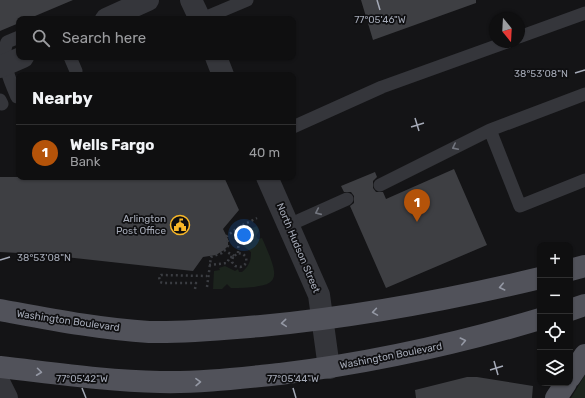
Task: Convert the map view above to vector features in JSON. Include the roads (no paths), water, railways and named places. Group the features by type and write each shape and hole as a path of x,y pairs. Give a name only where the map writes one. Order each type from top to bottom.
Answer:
{"main road":[{"path":"573,269 585,266"},
{"name":"Washington Boulevard","path":"0,310 88,325 150,332 199,331 323,320 462,296 537,279"},
{"path":"573,309 585,305"},
{"name":"Washington Boulevard","path":"0,367 103,379 159,382 213,382 328,368 416,353 476,338 537,320"},
{"path":"573,372 585,355"},
{"path":"556,398 564,386"}],"street":[{"path":"191,0 199,16"},
{"path":"112,16 138,2"},
{"path":"217,60 222,72"},
{"name":"North Hudson Street","path":"268,180 319,295 328,368"},
{"path":"0,384 7,398"}],"lane":[{"path":"208,16 248,0"},
{"path":"525,35 585,13"},
{"path":"16,38 10,40 5,46 16,93"},
{"path":"296,126 382,88 490,48"},
{"path":"71,60 76,71"},
{"path":"380,185 490,130 585,94"},
{"path":"490,130 520,206 585,180"},
{"path":"288,225 347,199"}],"place":[{"name":"Wells Fargo","path":"417,222"},
{"name":"Arlington Post Office","path":"180,225"}]}
